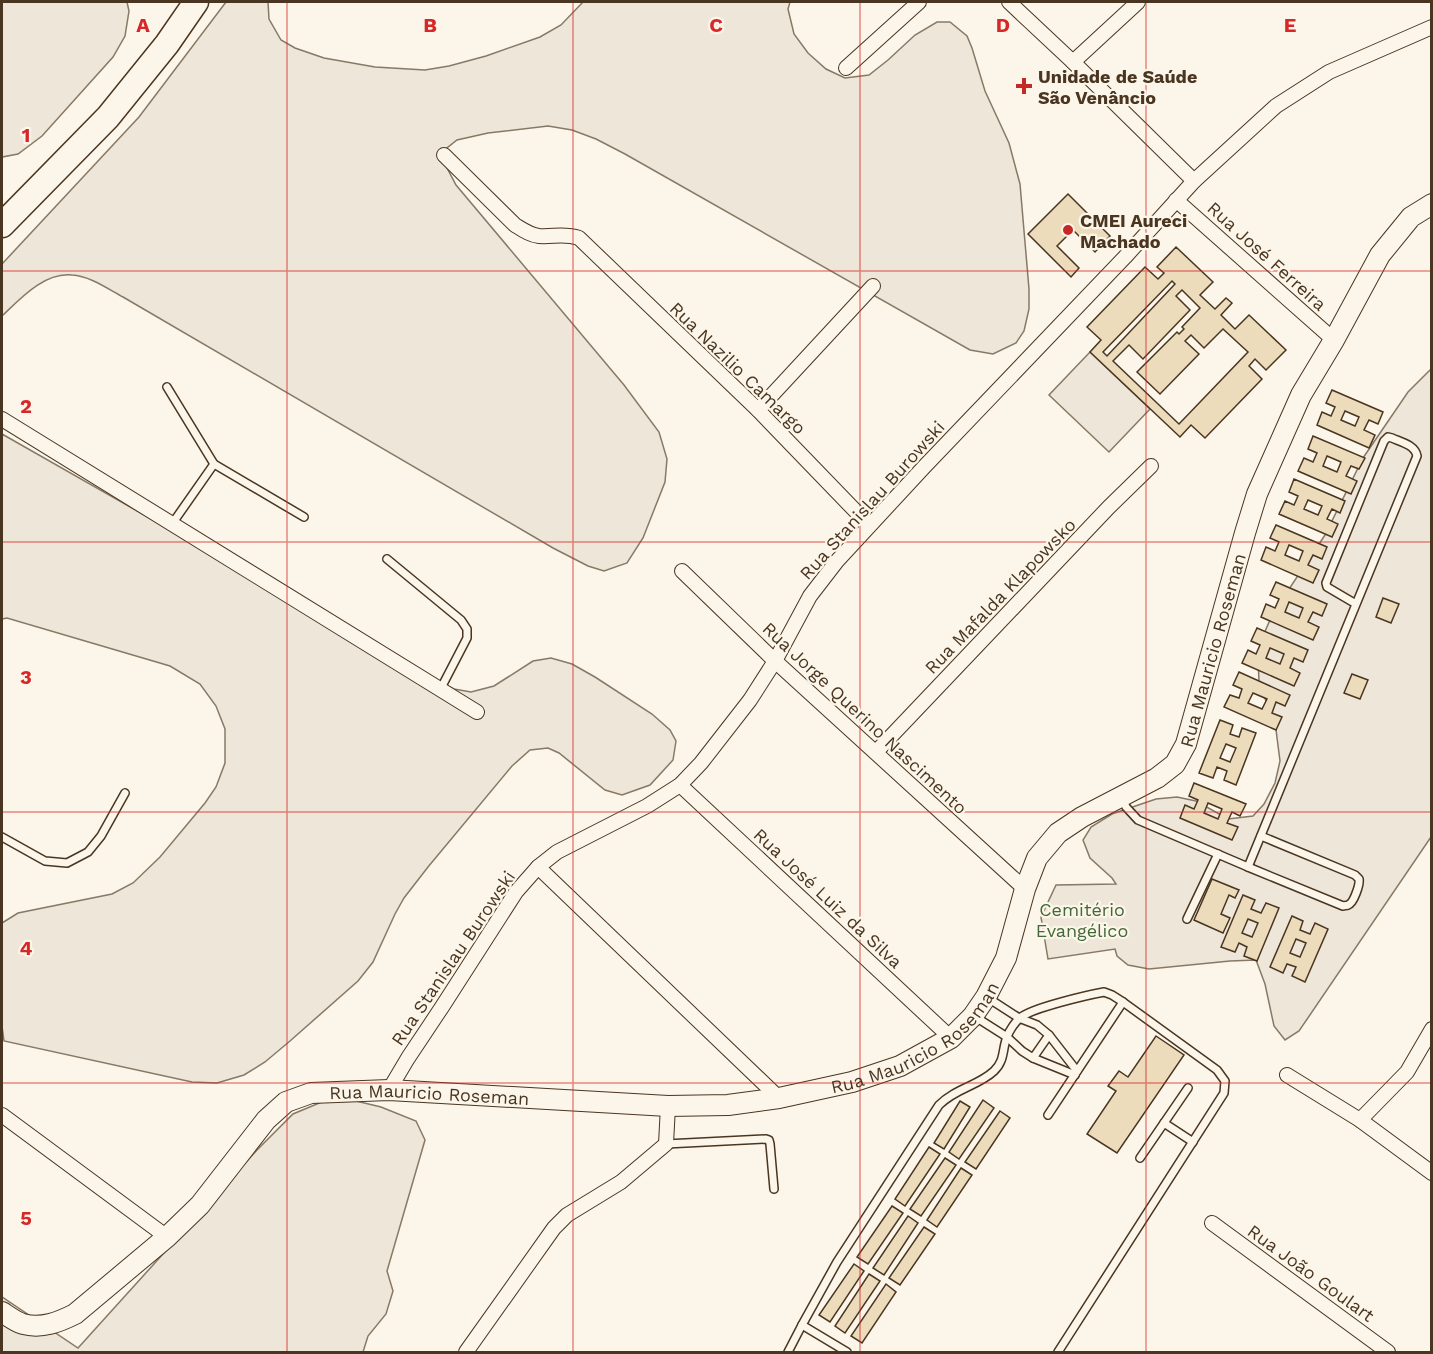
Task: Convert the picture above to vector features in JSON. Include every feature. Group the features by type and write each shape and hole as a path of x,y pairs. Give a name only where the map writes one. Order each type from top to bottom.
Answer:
{"highway":[{"path":"2,225 108,117 167,44 196,2"}],"main road":[{"name":"Rua Mauricio Roseman","path":"2,1312 22,1324 43,1326 75,1314 167,1237 200,1205 266,1120 286,1102 310,1093 389,1090 668,1106 728,1105 779,1098 852,1082 900,1066 951,1038 973,1016 986,997 1006,958 1025,890 1037,858 1058,833 1082,817 1157,778 1175,764 1186,744 1257,494 1301,395 1380,255 1411,217 1431,204"}],"street":[{"path":"846,68 919,2"},
{"path":"1009,2 1194,181"},
{"path":"1073,62 1138,2"},
{"name":"Rua Stanislau Burowski","path":"389,1090 516,892 538,867 557,852 647,806 680,785 701,763 750,700 775,661 810,596 837,561 1194,181 1285,100 1329,72 1431,27"},
{"name":"Rua Nazilio Camargo","path":"444,156 516,225 527,232 537,236 569,235 579,238 758,410 870,525"},
{"name":"Rua José Ferreira","path":"1176,200 1334,340"},
{"path":"758,410 873,286"},
{"path":"2,419 477,712"},
{"name":"Rua Mafalda Klapowsko","path":"876,752 1151,466"},
{"name":"Rua Jorge Querino Nascimento","path":"682,570 775,661 1025,890"},
{"name":"Rua José Luiz da Silva","path":"680,785 951,1038"},
{"path":"538,867 779,1098"},
{"path":"1360,1120 1407,1072 1431,1029"},
{"path":"1287,1075 1360,1120 1431,1173"},
{"path":"466,1353 554,1228 567,1215 621,1182 666,1144 668,1106"},
{"path":"2,1115 167,1237"},
{"name":"Rua João Goulart","path":"1212,1223 1388,1353"}],"lane":[{"path":"166,387 214,464 304,517"},
{"path":"1248,867 1417,456 1413,448 1388,437 1384,441 1326,583 1331,591 1356,604"},
{"path":"172,524 214,464"},
{"path":"387,559 461,620 467,629 467,638 440,690"},
{"path":"2,837 45,861 67,863 88,852 101,836 125,793"},
{"path":"1121,796 1126,807 1138,820 1343,906 1351,903 1360,884 1355,875 1261,836"},
{"path":"1187,919 1218,854"},
{"path":"788,1353 837,1262 939,1104 955,1092 985,1079 996,1069 1003,1059 1007,1037 1019,1018 1034,1010 1104,992 1123,1002 1217,1070 1225,1080 1224,1093 1058,1353"},
{"path":"986,997 1019,1018 1037,1025 1049,1035 1076,1073"},
{"path":"1048,1115 1123,1002"},
{"path":"973,1016 1007,1037 1033,1058 1076,1073"},
{"path":"1033,1058 1049,1035"},
{"path":"1140,1158 1188,1088"},
{"path":"1164,1123 1192,1142"},
{"path":"666,1144 766,1139 770,1144 774,1189"},
{"path":"802,1325 847,1353"}],"green space":[{"path":"2,2 127,2 129,11 125,36 113,57 42,136 18,154 2,157"},
{"path":"226,2 268,2 269,19 281,40 295,48 324,58 375,67 425,70 486,56 540,37 561,25 583,2 790,2 788,9 794,34 808,53 826,69 845,78 869,75 915,35 937,22 950,22 967,36 985,91 1009,143 1020,184 1029,289 1029,309 1024,331 1016,343 993,354 970,350 625,154 572,130 548,126 488,133 457,140 447,148 445,164 456,185 624,385 659,432 667,459 665,482 643,538 627,563 604,571 588,566 553,548 92,280 79,276 62,275 42,282 2,316 2,264 139,117"},
{"path":"1090,352 1150,409 1109,452 1049,395"},
{"name":"Cemitério Evangélico","path":"1431,369 1431,837 1299,1031 1285,1040 1274,1026 1265,984 1256,960 1149,969 1128,965 1117,956 1115,949 1048,959 1041,917 1056,885 1116,884 1090,858 1083,840 1091,827 1112,814 1156,799 1177,797 1196,801 1228,819 1253,816 1264,804 1275,783 1280,761 1276,730 1259,681 1258,658 1263,636 1273,613 1325,535 1363,458 1408,392"},
{"path":"2,434 420,672 454,689 471,692 494,686 533,661 551,658 572,664 652,714 670,730 676,741 673,760 650,785 622,795 605,790 559,753 548,748 530,750 512,766 404,898 373,962 358,981 265,1062 244,1075 217,1083 192,1082 4,1041 2,923 18,913 112,894 133,883 160,857 216,787 225,763 225,729 216,706 200,684 170,666 7,618 2,619"},
{"path":"324,1101 356,1101 381,1107 416,1121 425,1140 387,1271 393,1291 386,1314 368,1336 363,1352 2,1352 2,1297 78,1348 257,1150 293,1114"}],"building":[{"path":"1068,194 1110,236 1095,252 1073,230 1057,246 1079,268 1071,277 1028,234"},
{"path":"1176,247 1213,282 1200,295 1215,309 1226,298 1232,303 1221,315 1235,329 1249,315 1286,350 1266,370 1255,359 1249,366 1262,379 1205,438 1191,425 1180,437 1090,352 1101,340 1087,327 1145,267 1158,279 1164,273 1157,267","holes":["1172,281 1175,284 1107,356 1103,352","1182,290 1200,308 1182,327 1184,329 1179,334 1177,332 1137,372 1160,394 1199,354 1185,341 1191,335 1204,348 1223,329 1248,352 1179,424 1113,361 1129,345 1143,359 1190,310 1176,296"]},
{"path":"1332,390 1383,412 1378,424 1369,420 1364,430 1375,435 1369,448 1317,425 1322,412 1331,416 1335,407 1326,403","holes":["1345,411 1359,417 1355,426 1341,420"]},
{"path":"1313,436 1365,458 1359,469 1351,466 1346,476 1357,481 1351,494 1298,471 1304,458 1313,462 1317,453 1308,449","holes":["1327,456 1341,462 1337,472 1323,466"]},
{"path":"1294,479 1345,501 1340,513 1332,509 1327,519 1338,524 1332,537 1279,514 1285,501 1294,505 1298,496 1289,492","holes":["1308,500 1322,506 1318,515 1304,509"]},
{"path":"1276,525 1327,547 1322,559 1313,555 1308,565 1319,570 1313,583 1261,560 1266,547 1275,551 1279,542 1270,538","holes":["1289,545 1303,551 1299,561 1285,555"]},
{"path":"1276,582 1327,604 1322,616 1313,612 1308,622 1319,627 1313,640 1261,617 1266,604 1275,608 1279,599 1270,595","holes":["1289,602 1303,608 1299,618 1285,612"]},
{"path":"1383,598 1399,604 1391,623 1376,617"},
{"path":"1257,628 1308,650 1303,662 1294,658 1290,668 1300,673 1294,686 1242,663 1248,650 1256,654 1260,645 1251,641","holes":["1270,648 1284,654 1280,664 1266,658"]},
{"path":"1239,672 1290,695 1285,706 1276,702 1272,713 1282,717 1276,730 1224,707 1230,695 1239,698 1242,689 1233,685","holes":["1253,693 1267,699 1262,709 1248,703"]},
{"path":"1352,674 1368,680 1360,699 1344,693"},
{"path":"1220,720 1233,725 1230,734 1239,737 1242,728 1256,733 1236,785 1224,780 1227,771 1217,767 1213,778 1199,773","holes":["1226,744 1236,748 1230,762 1220,758"]},
{"path":"1194,783 1246,804 1240,816 1232,812 1227,823 1238,827 1232,840 1180,818 1185,805 1194,809 1198,800 1189,796","holes":["1208,803 1222,809 1218,819 1204,813"]},
{"path":"1212,879 1239,890 1235,898 1229,895 1221,914 1230,918 1223,933 1194,920"},
{"path":"1243,895 1255,900 1251,909 1261,913 1266,903 1279,908 1257,961 1244,956 1247,947 1239,943 1235,952 1221,947","holes":["1248,919 1258,923 1252,937 1242,933"]},
{"path":"1292,916 1303,921 1300,930 1310,934 1315,923 1328,929 1305,982 1292,976 1296,967 1287,964 1283,973 1270,967","holes":["1296,939 1306,943 1300,957 1290,953"]},
{"path":"1156,1036 1184,1055 1117,1153 1087,1134 1116,1091 1108,1086 1119,1071 1128,1077"},
{"path":"983,1100 994,1108 959,1159 949,1152"},
{"path":"960,1101 970,1107 944,1149 934,1143"},
{"path":"1000,1111 1010,1118 976,1169 965,1162"},
{"path":"929,1147 940,1154 905,1206 895,1199"},
{"path":"945,1158 956,1165 921,1216 910,1209"},
{"path":"961,1168 972,1175 937,1227 927,1220"},
{"path":"892,1206 903,1213 868,1264 857,1257"},
{"path":"908,1216 918,1223 884,1275 873,1268"},
{"path":"924,1227 935,1234 900,1285 889,1278"},
{"path":"854,1264 864,1271 830,1322 819,1315"},
{"path":"869,1274 880,1281 845,1333 835,1326"},
{"path":"886,1284 896,1292 862,1343 851,1336"}],"place":[{"name":"Unidade de Saúde São Venâncio","path":"1024,86"},
{"name":"CMEI Aureci Machado","path":"1068,230"}]}
